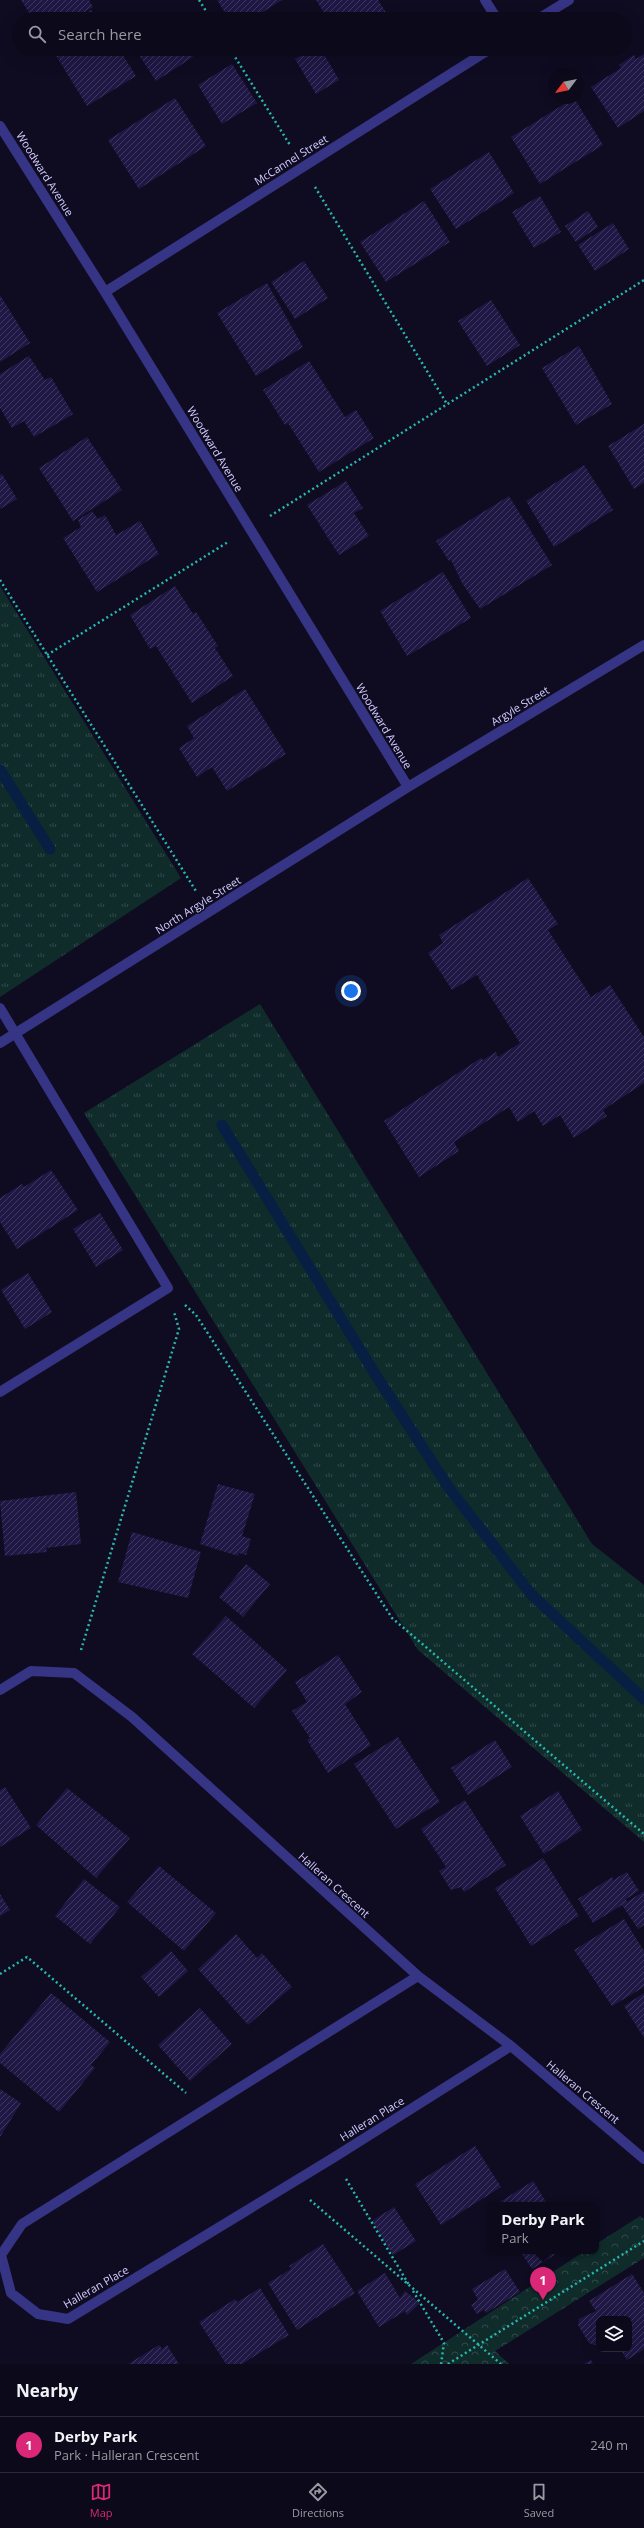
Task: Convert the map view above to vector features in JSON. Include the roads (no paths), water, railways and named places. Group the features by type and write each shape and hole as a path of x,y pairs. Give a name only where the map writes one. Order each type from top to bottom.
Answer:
{"street":[{"path":"485,0 493,12"},
{"path":"549,12 569,0"},
{"name":"McCannel Street","path":"105,292 479,56"},
{"name":"Woodward Avenue","path":"0,126 105,292 408,788"},
{"name":"Argyle Street","path":"408,788 644,645"},
{"name":"North Argyle Street","path":"0,1043 408,788"},
{"path":"0,1008 168,1288 0,1392"},
{"name":"Halleran Crescent","path":"0,1690 31,1671 74,1673 132,1717 418,1976 511,2046 644,2159"},
{"name":"Halleran Place","path":"418,1976 22,2224 1,2255 11,2293 38,2314 68,2319 291,2184 511,2046"}],"waterway":[{"path":"0,770 50,849"},
{"path":"222,1125 377,1377 449,1488 531,1594 644,1699"}],"place":[{"name":"Derby Park","path":"543,2300"}]}
